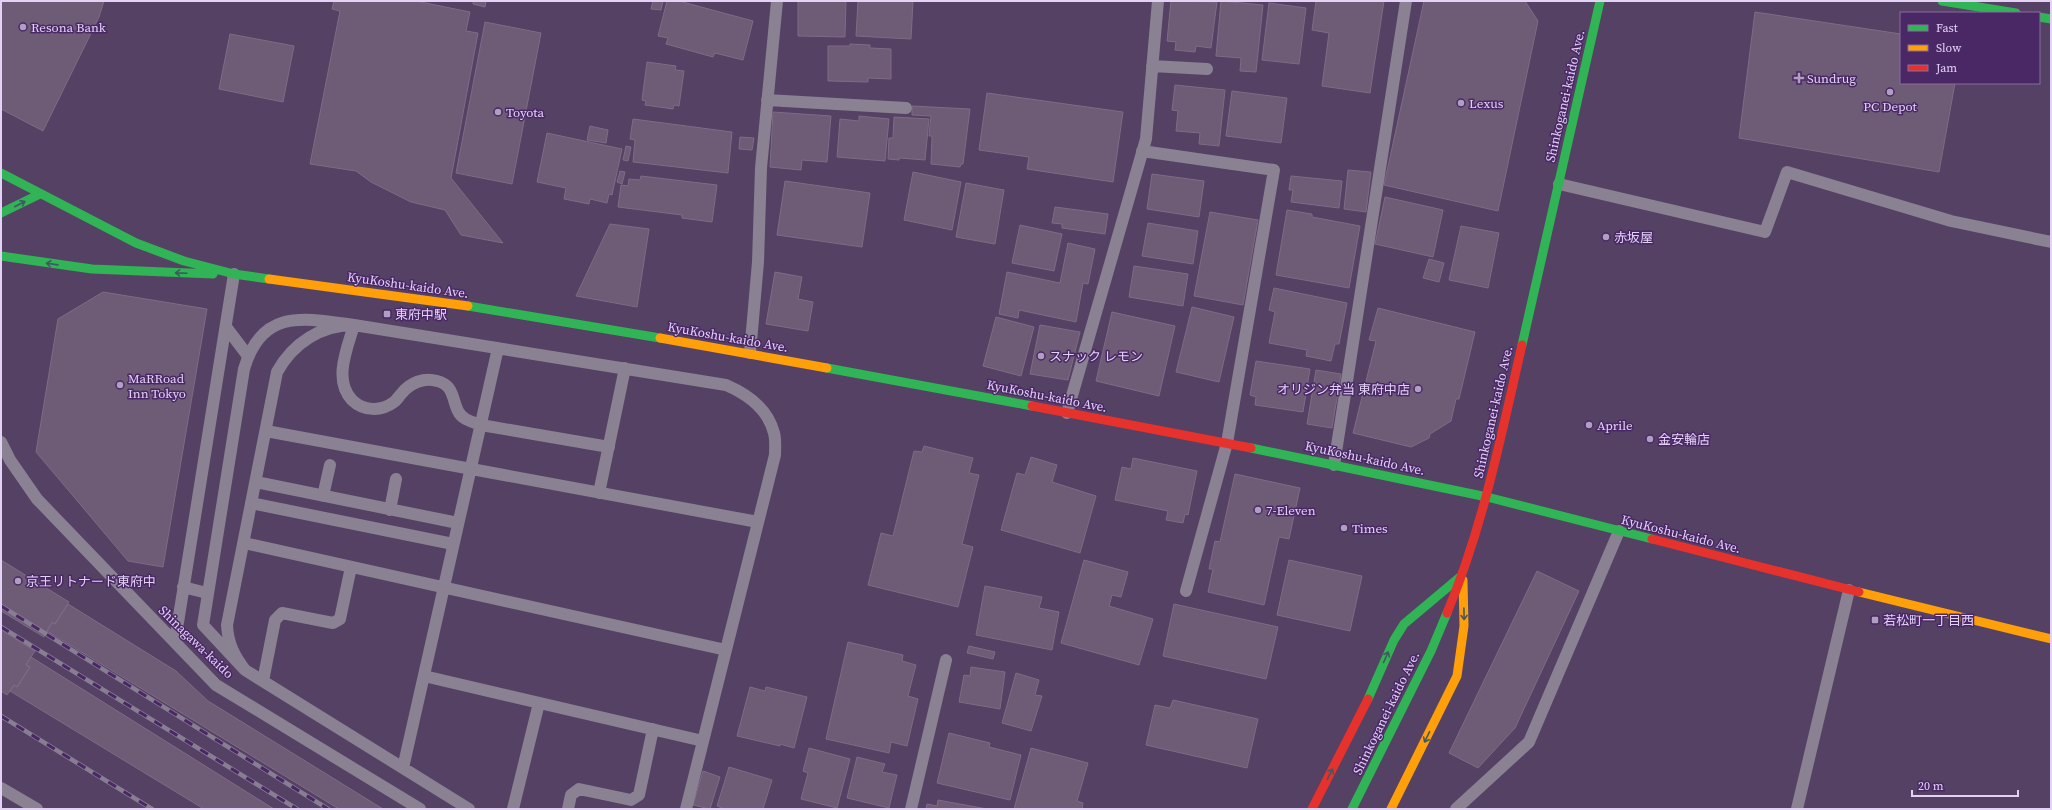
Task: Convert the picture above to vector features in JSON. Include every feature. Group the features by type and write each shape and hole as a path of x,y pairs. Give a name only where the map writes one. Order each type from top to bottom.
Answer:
{"main road":[{"name":"Shinkoganei-kaido Ave.","path":"1352,809 1424,664 1463,575 1487,497 1600,1"},
{"path":"1942,1 2010,12"},
{"path":"2040,17 2051,19"},
{"name":"KyuKoshu-kaido Ave.","path":"1,173 136,243 184,261 234,274 509,312 750,353 1227,443 1487,497 1849,590 2051,638"},
{"path":"1,213 40,194"},
{"path":"1,256 92,269 234,274"},
{"path":"1312,809 1366,703 1394,640 1404,624 1463,575"},
{"path":"1391,809 1457,676 1464,626 1463,575"}],"street":[{"path":"750,353 758,262 761,168 777,1"},
{"path":"1067,413 1146,139 1158,1"},
{"path":"1334,465 1406,1"},
{"path":"1152,66 1207,69"},
{"path":"767,100 906,108"},
{"path":"1142,151 1274,170 1227,443 1186,591"},
{"path":"1558,184 1765,232 1787,172 1951,220 2051,242"},
{"path":"175,641 234,274"},
{"path":"469,809 245,670 203,625 207,593 248,356 269,328 290,320 312,319 625,368 726,385 745,394 762,410 774,433 775,455 686,809"},
{"path":"245,670 232,650 228,639 227,625 277,372 285,358 299,344 316,333 337,325 354,325"},
{"path":"354,325 344,363 342,383 347,394 357,404 370,409 384,408 395,402 410,385 422,380 437,381 449,387 455,400 458,412 466,420 481,425 609,447"},
{"path":"226,327 248,356"},
{"path":"403,768 498,348"},
{"path":"599,493 625,368"},
{"path":"266,431 758,522"},
{"name":"Shinagawa-kaido","path":"1,442 10,460 37,499 216,684 420,809"},
{"path":"323,496 330,465"},
{"path":"390,510 396,479"},
{"path":"256,482 458,524"},
{"path":"251,503 454,544"},
{"path":"1456,809 1529,742 1619,531"},
{"path":"244,543 726,650"},
{"path":"263,681 275,620 282,613 334,623 340,619 351,566"},
{"path":"183,587 207,593"},
{"path":"1797,809 1849,590"},
{"path":"911,809 946,660"},
{"path":"424,676 703,740"},
{"path":"513,809 538,702"},
{"path":"568,809 571,795 579,789 631,800 639,795 653,729"},
{"path":"1,788 37,809"}],"building":[{"path":"1,1 104,1 99,17 43,131 1,109"},
{"path":"334,1 416,1 470,12 466,31 478,33 451,178 503,243 461,235 445,210 411,202 371,182 356,171 310,164 340,11 332,9"},
{"path":"473,1 486,1 485,7 473,4"},
{"path":"653,1 663,1 661,10 651,9"},
{"path":"667,1 679,1 753,21 743,60 715,53 713,57 666,44 668,38 658,36"},
{"path":"798,1 846,1 845,37 798,36"},
{"path":"858,1 913,1 911,39 856,36"},
{"path":"1171,1 1217,2 1211,48 1196,46 1195,52 1175,50 1176,42 1167,41"},
{"path":"1221,1 1263,5 1256,72 1240,71 1241,58 1216,56"},
{"path":"1316,1 1384,1 1370,93 1322,86 1329,33 1312,30"},
{"name":"Lexus","path":"1424,1 1525,1 1538,21 1498,211 1384,185"},
{"path":"1269,3 1306,8 1299,64 1262,60"},
{"path":"1755,12 1900,34 1900,84 1955,84 1939,172 1739,138"},
{"path":"485,22 541,33 512,184 456,173"},
{"path":"230,34 294,46 283,102 219,89"},
{"path":"850,44 870,45 870,48 891,49 891,79 868,78 868,82 828,81 828,46 850,46"},
{"path":"647,62 676,66 675,70 684,71 679,106 674,105 673,109 645,105 646,101 642,100"},
{"path":"1175,85 1225,90 1219,146 1199,144 1200,133 1176,131 1178,111 1172,110"},
{"path":"1232,91 1287,98 1281,143 1226,136"},
{"path":"987,93 1123,112 1113,182 1027,169 1029,157 979,150"},
{"path":"912,106 970,109 963,164 961,164 960,167 931,164 932,136 929,136 931,116 912,115"},
{"path":"773,112 831,116 827,162 802,160 801,170 770,167"},
{"path":"859,116 889,119 885,161 837,157 840,119 859,121"},
{"path":"894,117 929,119 925,160 899,158 899,160 888,159 889,138 893,138"},
{"path":"633,119 732,132 728,173 633,162 635,140 630,139"},
{"path":"590,126 608,130 606,143 587,140"},
{"path":"547,133 622,149 612,195 609,194 607,203 590,199 589,204 564,199 566,188 537,182"},
{"path":"740,137 754,138 752,150 739,149"},
{"path":"626,146 631,147 628,161 623,160"},
{"path":"1348,170 1371,172 1366,212 1344,209"},
{"path":"620,171 625,172 622,184 617,182"},
{"path":"913,172 961,182 952,230 904,220"},
{"path":"1152,174 1204,181 1199,217 1147,209"},
{"path":"641,176 717,185 712,222 682,218 682,215 618,207 621,185 628,186 629,179 640,180"},
{"path":"1291,176 1342,181 1339,208 1291,202 1293,190 1289,190"},
{"path":"785,181 870,193 862,247 777,235"},
{"path":"966,183 1004,190 995,244 956,237"},
{"path":"1385,197 1443,210 1433,257 1375,244"},
{"path":"1055,207 1108,214 1105,234 1062,228 1062,224 1052,223"},
{"path":"1287,210 1312,214 1312,217 1360,226 1349,288 1276,275"},
{"path":"1210,212 1258,220 1243,305 1194,296"},
{"path":"1148,223 1198,231 1193,264 1142,256"},
{"path":"610,224 649,229 637,307 576,296"},
{"path":"1020,225 1062,234 1054,271 1012,263"},
{"path":"1461,226 1499,233 1488,288 1449,280"},
{"path":"1068,243 1095,249 1088,284 1083,283 1076,322 1019,310 1018,318 999,314 1007,272 1060,283"},
{"path":"1429,259 1444,263 1439,282 1423,278"},
{"path":"1134,266 1188,274 1183,306 1129,297"},
{"path":"775,272 802,277 798,299 813,302 808,331 766,324"},
{"path":"1274,288 1347,303 1339,344 1335,344 1331,361 1306,356 1307,350 1269,343 1275,312 1269,310"},
{"name":"MaRRoad Inn Tokyo","path":"103,292 207,309 163,567 128,561 36,452 58,319"},
{"path":"1192,307 1234,317 1219,382 1176,372"},
{"path":"1378,308 1475,332 1459,399 1456,399 1451,421 1430,434 1429,438 1411,447 1353,433 1376,341 1369,340"},
{"path":"1112,312 1175,326 1159,396 1096,381"},
{"path":"996,317 1034,327 1021,376 983,366"},
{"path":"1040,325 1080,332 1068,380 1030,374"},
{"path":"1256,361 1310,369 1303,412 1255,405 1256,397 1250,395"},
{"path":"1316,370 1341,374 1332,428 1307,424"},
{"path":"924,446 973,458 969,473 979,475 962,544 973,547 958,607 868,585 881,533 893,536 914,451 922,452"},
{"path":"1031,457 1057,465 1052,482 1096,496 1080,553 1001,530 1017,473 1025,475"},
{"path":"1133,458 1197,471 1188,515 1185,514 1183,523 1166,520 1168,511 1115,500 1122,467 1131,469"},
{"path":"1235,474 1300,488 1289,539 1279,537 1264,605 1208,592 1213,569 1209,569 1215,541 1220,542"},
{"name":"京王リトナード東府中","path":"1,560 69,602 55,624 52,622 44,637 1,611"},
{"path":"1084,560 1128,572 1121,597 1112,595 1109,606 1153,619 1139,665 1061,643"},
{"path":"1289,560 1362,576 1350,631 1277,615"},
{"path":"1537,571 1579,591 1515,728 1478,768 1449,753"},
{"path":"985,586 1042,597 1039,608 1059,612 1052,650 976,635"},
{"path":"68,604 176,671 208,701 383,809 339,809 47,631 52,622 55,624"},
{"path":"1174,604 1278,627 1266,679 1163,656"},
{"path":"1,630 35,651 26,665 30,667 17,687 14,685 7,695 1,691"},
{"path":"848,642 903,655 902,661 916,665 908,696 918,699 907,746 891,742 889,753 826,739"},
{"path":"969,646 995,652 993,659 967,653"},
{"path":"31,657 274,809 204,809 10,691 14,685 17,687 30,667 26,665"},
{"path":"971,667 1005,672 1000,709 959,702 964,675 970,676"},
{"path":"1016,673 1039,680 1035,695 1042,696 1031,731 1002,723"},
{"path":"750,687 765,691 766,687 807,697 794,748 737,736"},
{"path":"1173,700 1258,719 1247,768 1146,745 1155,705 1170,708"},
{"path":"949,733 990,743 989,747 1021,755 1010,800 937,783"},
{"path":"809,748 850,759 837,808 801,799 808,773 803,771"},
{"path":"1031,748 1088,763 1077,801 1083,803 1082,809 1014,809"},
{"path":"857,757 885,764 882,772 897,775 889,808 847,798"},
{"path":"729,767 772,780 763,809 725,809 717,806"},
{"path":"703,771 720,777 710,809 693,805"},
{"path":"938,800 987,809 926,809 927,804 937,806"}],"railway":[{"path":"1,606 328,809"},
{"path":"1,627 297,809"},
{"path":"1,716 152,809"}],"traffic: fast":[{"path":"1522,345 1600,1"},
{"path":"1942,1 2010,12"},
{"path":"2040,17 2051,19"},
{"path":"1,173 136,243 184,261 234,274 269,279"},
{"path":"1,213 40,194"},
{"path":"1,256 92,269 213,274"},
{"path":"468,306 660,338"},
{"path":"827,368 1032,406"},
{"path":"1251,448 1487,497 1652,539"},
{"path":"1368,699 1394,640 1404,624 1460,577"},
{"path":"1352,809 1431,651 1447,613"}],"traffic: slow":[{"path":"269,279 468,306"},
{"path":"660,338 827,368"},
{"path":"1391,809 1457,676 1464,626 1463,580"},
{"path":"1859,592 2051,639"}],"traffic: jam":[{"path":"1447,613 1460,581 1481,514 1499,447 1522,345"},
{"path":"1032,406 1251,448"},
{"path":"1652,539 1859,592"},
{"path":"1312,809 1368,699"}],"place":[{"name":"Resona Bank","path":"23,27"},
{"name":"Sundrug","path":"1799,78"},
{"name":"PC Depot","path":"1890,92"},
{"name":"Lexus","path":"1461,103"},
{"name":"Toyota","path":"498,112"},
{"name":"赤坂屋","path":"1606,237"},
{"name":"東府中駅","path":"387,314"},
{"name":"スナック レモン","path":"1041,356"},
{"name":"MaRRoad Inn Tokyo","path":"120,385"},
{"name":"オリジン弁当 東府中店","path":"1418,389"},
{"name":"Aprile","path":"1589,425"},
{"name":"金安輪店","path":"1650,439"},
{"name":"7-Eleven","path":"1258,510"},
{"name":"Times","path":"1344,528"},
{"name":"京王リトナード東府中","path":"18,581"},
{"name":"若松町一丁目西","path":"1875,620"}]}
